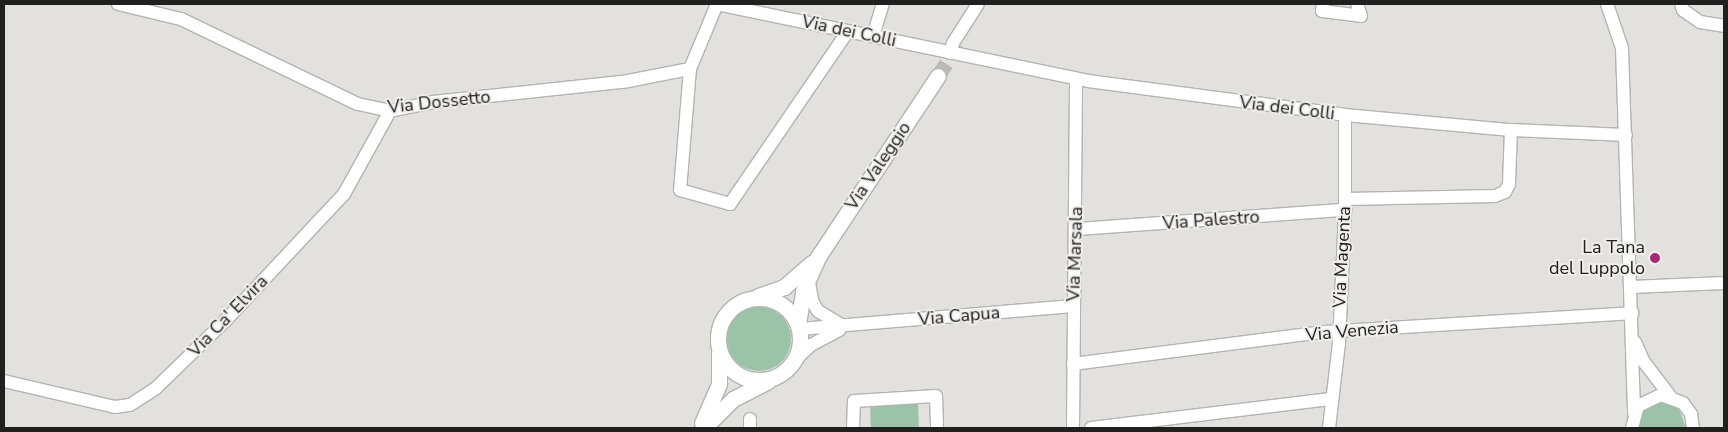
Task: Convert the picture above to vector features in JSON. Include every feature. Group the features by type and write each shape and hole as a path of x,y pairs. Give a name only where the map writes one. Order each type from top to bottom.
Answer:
{"main road":[{"name":"Via Valeggio","path":"799,326 800,304 808,277 818,257 938,76"},
{"name":"Via Valeggio","path":"753,298 784,287 818,257"},
{"path":"699,428 719,384 718,334 725,316 740,302 753,298 775,300 784,306 799,326 796,359 780,375 733,399 704,428"},
{"path":"719,348 731,370 742,377 767,380 780,375"}],"street":[{"name":"Via Dossetto","path":"118,4 181,19 358,104 390,111 433,102 628,81 690,69"},
{"name":"Via dei Colli","path":"717,4 1076,79 1345,115 1511,130 1626,135"},
{"path":"717,4 690,69 680,190 730,204 848,31"},
{"path":"873,36 882,4"},
{"path":"950,53 953,43 978,4"},
{"path":"1323,4 1322,11 1362,16 1357,4"},
{"path":"1607,4 1622,48 1632,313 1634,414 1632,428"},
{"path":"1681,4 1683,10 1700,22 1724,26"},
{"name":"Via Marsala","path":"1073,428 1073,306 1077,229 1076,79"},
{"name":"Via Ca' Elvira","path":"4,381 115,407 130,405 156,388 226,320 344,194 390,111"},
{"name":"Via Magenta","path":"1329,428 1339,330 1345,205 1345,115"},
{"name":"Via Palestro","path":"1077,229 1345,205 1495,196 1505,192 1509,184 1511,130"},
{"path":"808,277 813,304 818,311 846,327"},
{"path":"1631,287 1724,283"},
{"name":"Via Capua","path":"799,326 846,327 1073,306"},
{"name":"Via Venezia","path":"1072,364 1339,330 1632,313"},
{"name":"Via Capua","path":"796,359 811,345 846,327"},
{"path":"1632,335 1644,362 1670,396 1683,403 1696,426"},
{"path":"853,428 854,401 936,396 937,428"},
{"path":"1634,414 1638,406 1653,396 1670,396"},
{"path":"1091,428 1332,399"}],"green space":[{"path":"753,307 765,307 782,316 789,327 791,339 789,351 782,362 765,371 753,371 741,366 732,357 727,345 727,333 732,321 741,312"},
{"path":"918,402 919,428 871,428 870,404"},
{"path":"1664,402 1679,409 1686,428 1638,428 1642,412 1656,403"}],"tunnel":[{"path":"938,76 961,41"}],"place":[{"name":"La Tana del Luppolo","path":"1655,258"}]}
